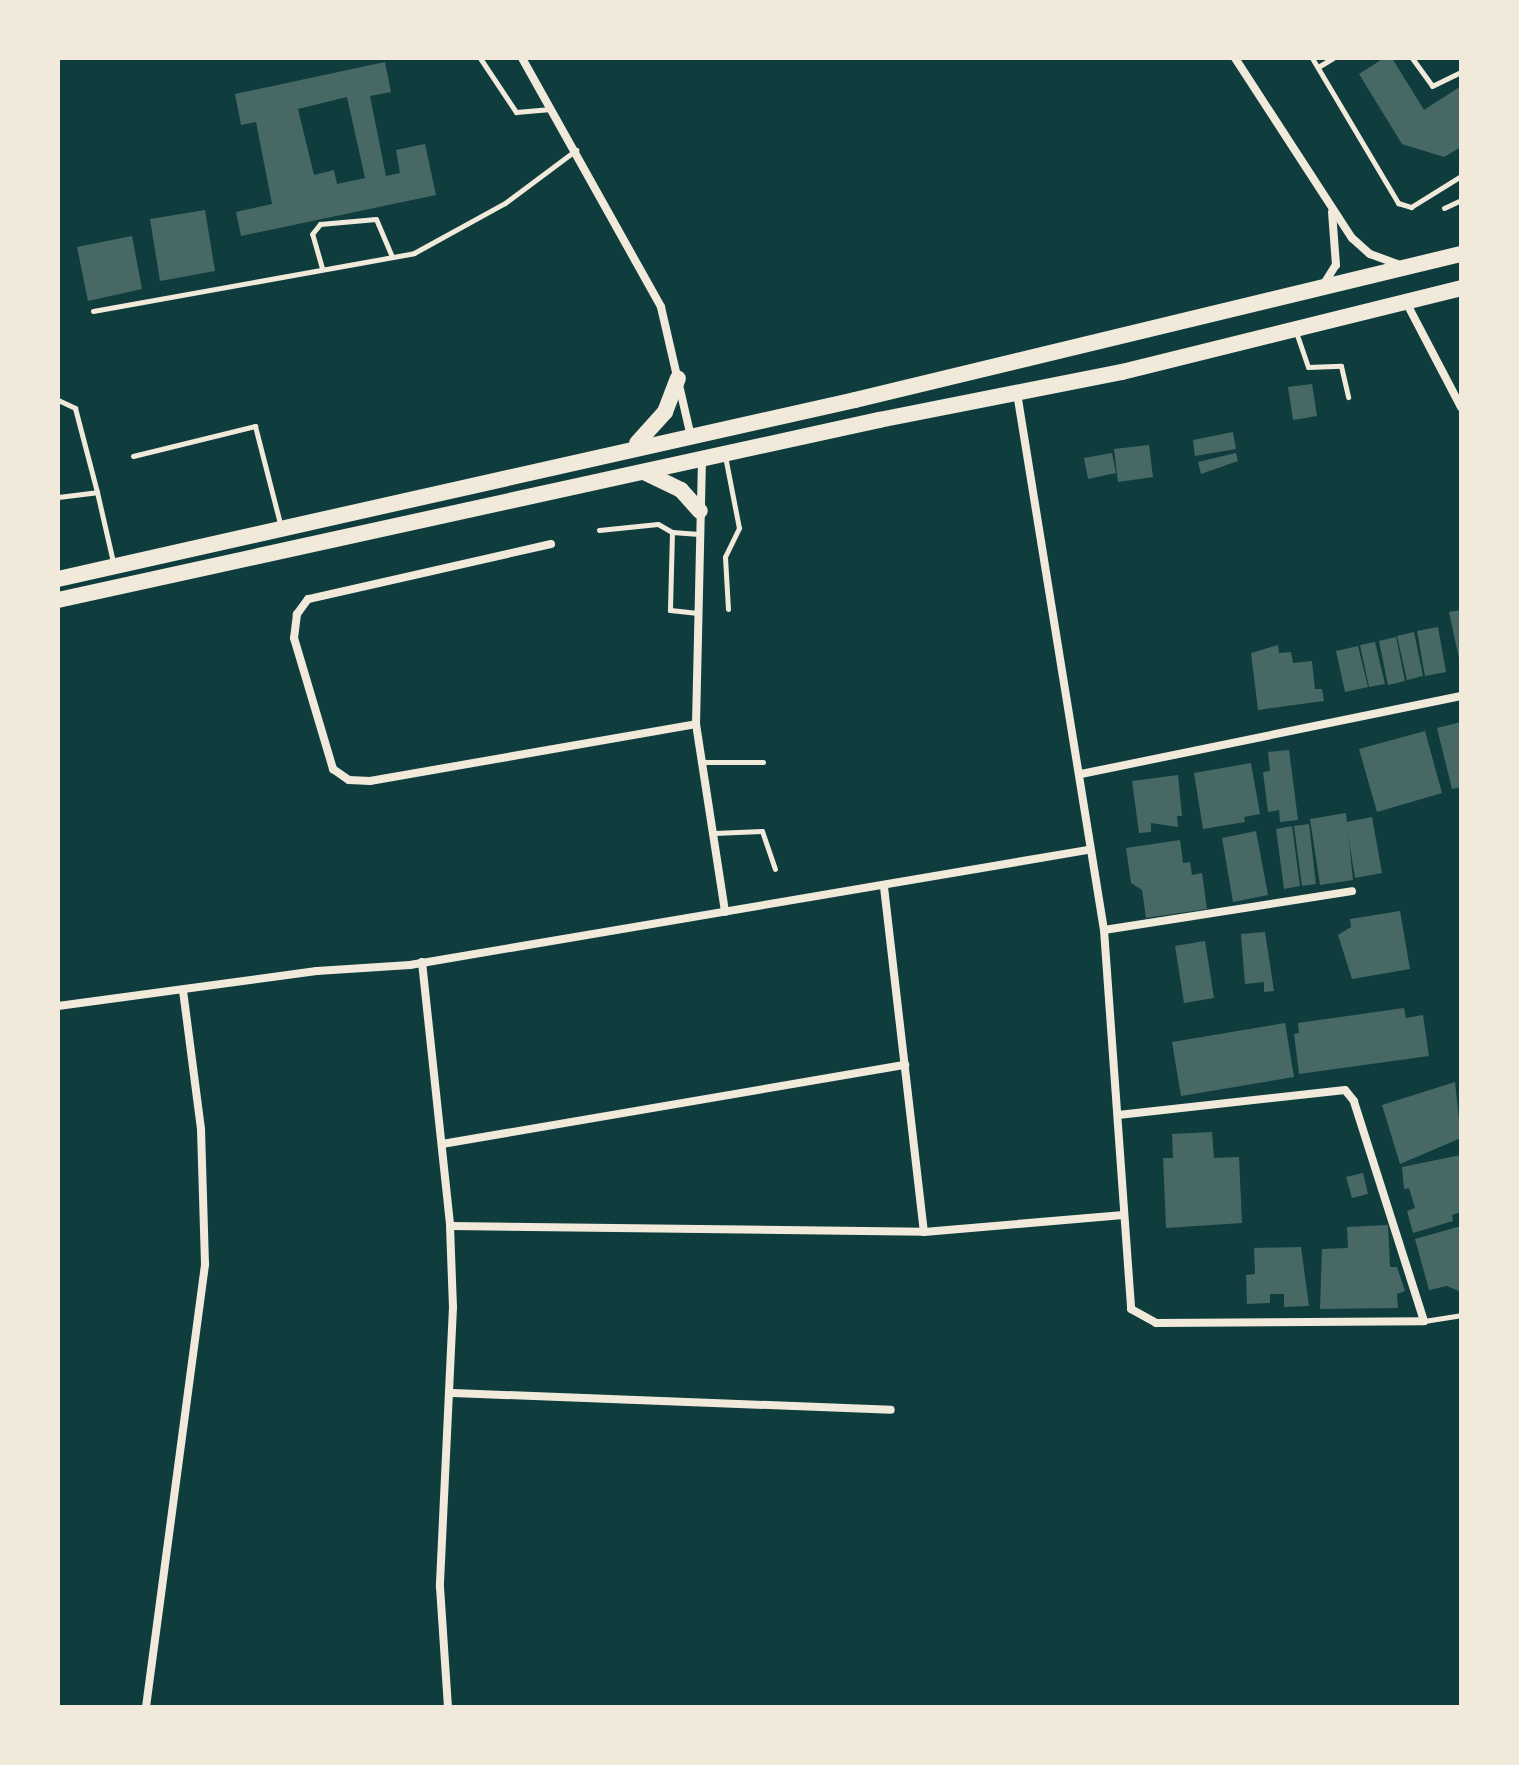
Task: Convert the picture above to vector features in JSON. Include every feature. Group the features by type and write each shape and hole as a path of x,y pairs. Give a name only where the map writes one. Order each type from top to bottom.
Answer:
{"main road":[{"path":"58,579 690,433 855,400 1461,254"},
{"path":"58,600 747,449 1188,357 1461,288"},
{"path":"633,446 665,412 678,378"},
{"path":"690,433 704,453 747,449"},
{"path":"644,472 681,490 700,511"}],"street":[{"path":"522,58 577,149 661,307 690,433"},
{"path":"1235,58 1332,211 1370,254 1408,268"},
{"path":"1320,290 1336,265 1332,211"},
{"path":"1405,301 1461,407"},
{"path":"1017,393 1081,774 1088,850 1104,930 1120,1115 1123,1215 1131,1309 1156,1323 1424,1321 1354,1101 1345,1090 1120,1115"},
{"path":"702,460 696,724 725,912"},
{"path":"551,544 308,599 297,614 294,638 333,769 349,780 370,781 696,724"},
{"path":"1081,774 1461,696"},
{"path":"58,1006 317,971 422,962 884,887 1088,850"},
{"path":"884,887 924,1232"},
{"path":"1104,930 1352,891"},
{"path":"422,962 450,1226 453,1393 445,1443 440,1587 448,1707"},
{"path":"146,1707 205,1264 201,1129 183,991"},
{"path":"442,1144 905,1065"},
{"path":"450,1226 924,1232 1123,1215"},
{"path":"453,1393 891,1410"}],"lane":[{"path":"480,58 516,112 552,109"},
{"path":"1312,58 1398,203 1411,207 1461,176"},
{"path":"1318,67 1333,58"},
{"path":"1412,58 1432,86 1461,72"},
{"path":"93,311 414,253 441,241 505,203 577,149"},
{"path":"1444,208 1461,200"},
{"path":"322,268 312,234 320,224 376,219 391,255"},
{"path":"1294,328 1308,367 1341,366 1348,397"},
{"path":"58,400 75,408 114,567"},
{"path":"133,456 255,426 281,528"},
{"path":"724,455 739,528 725,557 728,609"},
{"path":"58,497 97,492"},
{"path":"599,530 658,524 672,532 699,534"},
{"path":"672,532 670,610 698,613"},
{"path":"704,762 763,762"},
{"path":"714,833 762,831 775,869"},
{"path":"1424,1321 1461,1315"}],"building":[{"path":"1384,58 1392,58 1424,110 1461,86 1461,147 1444,157 1402,144 1359,74"},
{"path":"385,62 391,92 370,96 386,176 400,173 396,150 425,144 436,195 241,236 236,212 272,204 256,122 241,125 235,94","holes":["347,97 365,178 337,184 334,170 314,175 298,109"]},
{"path":"205,210 215,271 160,281 150,219"},
{"path":"132,236 142,289 88,301 77,247"},
{"path":"1312,384 1317,416 1293,420 1288,387"},
{"path":"1233,432 1236,449 1195,456 1193,440"},
{"path":"1149,445 1153,477 1118,482 1114,449"},
{"path":"1112,453 1116,473 1088,479 1084,458"},
{"path":"1236,453 1238,461 1201,474 1198,462"},
{"path":"1461,610 1461,663 1460,663 1449,612"},
{"path":"1438,627 1446,672 1425,676 1417,631"},
{"path":"1414,632 1423,676 1407,680 1397,636"},
{"path":"1396,637 1405,681 1388,685 1379,641"},
{"path":"1375,642 1385,684 1369,687 1360,645"},
{"path":"1278,645 1279,653 1291,652 1293,663 1312,661 1315,689 1322,689 1324,701 1258,710 1251,653"},
{"path":"1358,646 1368,687 1345,692 1336,651"},
{"path":"1461,722 1461,787 1452,789 1437,728"},
{"path":"1425,731 1442,793 1377,812 1359,749"},
{"path":"1289,750 1298,820 1280,822 1279,810 1268,812 1263,772 1270,771 1268,752"},
{"path":"1251,763 1260,814 1244,817 1245,822 1203,829 1194,773"},
{"path":"1178,775 1182,816 1177,816 1178,827 1151,823 1151,832 1139,833 1132,781"},
{"path":"1346,813 1353,880 1320,885 1310,819"},
{"path":"1372,817 1382,873 1355,878 1346,822"},
{"path":"1309,824 1316,884 1302,886 1294,826"},
{"path":"1292,826 1300,886 1284,889 1276,829"},
{"path":"1256,831 1268,895 1233,902 1222,838"},
{"path":"1180,840 1183,863 1190,862 1192,875 1202,873 1207,909 1146,918 1142,890 1131,883 1126,848"},
{"path":"1400,911 1410,969 1352,979 1338,935 1351,927 1350,919"},
{"path":"1265,932 1274,991 1264,992 1264,982 1245,984 1241,934"},
{"path":"1205,941 1214,998 1184,1003 1175,946"},
{"path":"1404,1008 1406,1018 1423,1015 1429,1056 1299,1074 1294,1034 1299,1033 1298,1023"},
{"path":"1285,1023 1294,1077 1181,1096 1172,1042"},
{"path":"1455,1082 1461,1138 1400,1164 1382,1105"},
{"path":"1212,1132 1214,1158 1239,1157 1242,1223 1166,1228 1163,1158 1173,1158 1172,1134"},
{"path":"1461,1155 1461,1212 1452,1215 1453,1221 1413,1233 1407,1211 1415,1208 1409,1188 1404,1189 1402,1167"},
{"path":"1363,1173 1368,1194 1352,1198 1346,1177"},
{"path":"1388,1225 1390,1267 1397,1267 1405,1291 1397,1294 1398,1308 1320,1309 1322,1249 1348,1248 1347,1227"},
{"path":"1461,1226 1461,1292 1447,1286 1429,1290 1415,1239"},
{"path":"1301,1247 1309,1306 1284,1307 1284,1294 1270,1294 1270,1303 1247,1304 1246,1275 1255,1274 1254,1248"}]}
